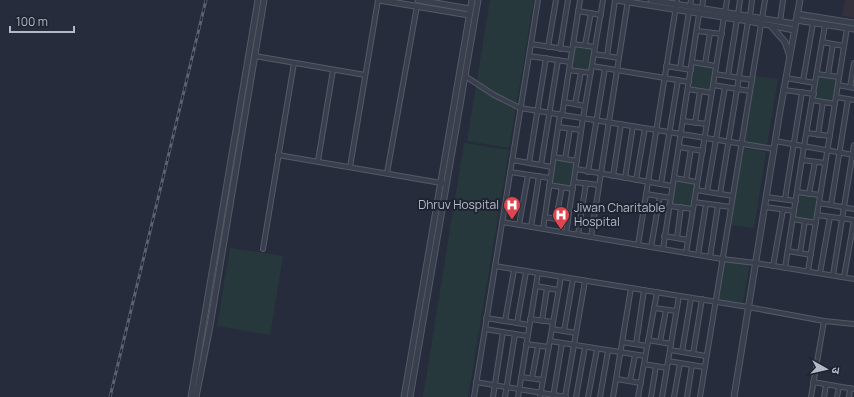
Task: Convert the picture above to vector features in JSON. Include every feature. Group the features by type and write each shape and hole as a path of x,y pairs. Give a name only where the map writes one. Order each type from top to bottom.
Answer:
{"street":[{"path":"191,397 258,0"},
{"path":"196,397 210,326 264,0"},
{"path":"350,167 379,0 469,12"},
{"path":"418,0 469,12"},
{"path":"404,397 472,0"},
{"path":"410,397 478,0"},
{"path":"474,397 538,0"},
{"path":"548,47 556,0"},
{"path":"560,49 568,0"},
{"path":"543,229 558,127 564,102 580,0"},
{"path":"566,233 581,130 603,0"},
{"path":"607,56 616,0 676,5"},
{"path":"651,0 676,5 699,14 725,15 795,25"},
{"path":"680,68 691,0"},
{"path":"702,8 703,0"},
{"path":"686,253 727,0"},
{"path":"728,76 740,0"},
{"path":"720,194 727,142 752,0"},
{"path":"700,397 765,0"},
{"path":"780,22 783,0"},
{"path":"734,397 775,142 800,0"},
{"path":"592,237 628,1"},
{"path":"638,245 676,5"},
{"path":"387,173 417,6"},
{"path":"689,9 702,8 725,15"},
{"path":"578,11 601,15"},
{"path":"585,45 591,13"},
{"path":"663,249 699,14"},
{"path":"797,14 854,23"},
{"path":"762,21 770,26 784,42 790,55"},
{"path":"770,26 813,23 854,29"},
{"path":"804,81 813,23"},
{"path":"786,268 804,146 826,25"},
{"path":"808,271 847,28"},
{"path":"697,31 722,34"},
{"path":"705,64 710,33"},
{"path":"822,42 844,46"},
{"path":"531,44 572,50"},
{"path":"573,44 595,47"},
{"path":"828,75 833,44"},
{"path":"594,54 619,58"},
{"path":"254,56 365,75"},
{"path":"529,56 570,62"},
{"path":"529,163 546,58"},
{"path":"541,165 551,113 558,60"},
{"path":"692,62 716,66"},
{"path":"263,249 294,63"},
{"path":"838,85 852,88 854,63"},
{"path":"592,66 689,82"},
{"path":"666,66 691,70"},
{"path":"588,172 604,68"},
{"path":"318,161 333,70"},
{"path":"569,70 591,73"},
{"path":"575,104 580,72"},
{"path":"715,74 752,80"},
{"path":"817,74 839,77"},
{"path":"465,76 494,95 520,108 774,149"},
{"path":"786,78 815,83"},
{"path":"661,184 678,80"},
{"path":"713,85 750,91"},
{"path":"707,192 725,87"},
{"path":"688,89 712,93"},
{"path":"784,90 814,94"},
{"path":"695,123 700,91"},
{"path":"785,199 802,92"},
{"path":"836,97 854,100"},
{"path":"831,205 848,99"},
{"path":"812,100 835,104"},
{"path":"564,102 585,106"},
{"path":"818,135 823,102"},
{"path":"683,121 707,124"},
{"path":"613,176 621,124"},
{"path":"625,178 633,126"},
{"path":"558,127 581,130"},
{"path":"636,180 645,128"},
{"path":"565,159 570,129"},
{"path":"807,133 830,136"},
{"path":"775,142 853,154"},
{"path":"832,275 854,145"},
{"path":"679,147 702,151"},
{"path":"686,180 692,149"},
{"path":"278,155 447,184"},
{"path":"554,157 577,161"},
{"path":"512,160 552,167"},
{"path":"802,160 825,163"},
{"path":"809,194 815,162"},
{"path":"576,170 672,186"},
{"path":"510,172 550,178"},
{"path":"519,225 528,175"},
{"path":"530,227 539,176"},
{"path":"674,178 697,182"},
{"path":"574,182 599,185"},
{"path":"578,235 586,184"},
{"path":"549,185 573,189"},
{"path":"556,219 562,187"},
{"path":"696,190 733,196"},
{"path":"797,192 820,195"},
{"path":"646,194 670,198"},
{"path":"651,247 660,196"},
{"path":"766,197 796,201"},
{"path":"694,202 731,207"},
{"path":"819,203 854,209"},
{"path":"698,255 706,204"},
{"path":"669,206 693,209"},
{"path":"710,257 718,206"},
{"path":"676,238 681,207"},
{"path":"765,207 794,211"},
{"path":"773,266 783,210"},
{"path":"817,215 854,220 844,278"},
{"path":"545,217 568,221"},
{"path":"820,273 830,217"},
{"path":"793,219 816,223"},
{"path":"800,253 805,221"},
{"path":"502,222 722,259 854,279"},
{"path":"664,236 688,240"},
{"path":"788,251 811,255"},
{"path":"495,266 702,299 824,321 854,324"},
{"path":"505,321 514,270"},
{"path":"517,323 526,272"},
{"path":"518,397 538,273"},
{"path":"540,395 561,277"},
{"path":"564,331 573,279"},
{"path":"476,382 519,389 540,395 565,397 585,281"},
{"path":"536,286 558,290"},
{"path":"542,321 547,288"},
{"path":"613,397 631,288"},
{"path":"636,344 644,290"},
{"path":"638,397 657,292"},
{"path":"662,397 679,296"},
{"path":"682,352 691,298"},
{"path":"694,354 702,299"},
{"path":"654,308 676,311"},
{"path":"660,342 666,310"},
{"path":"486,318 529,325"},
{"path":"530,319 553,322"},
{"path":"811,397 824,321"},
{"path":"484,329 527,336"},
{"path":"552,329 576,333"},
{"path":"493,397 503,332"},
{"path":"505,397 515,334"},
{"path":"648,340 671,344"},
{"path":"550,341 645,356"},
{"path":"622,342 647,346"},
{"path":"553,396 562,343"},
{"path":"526,344 549,347"},
{"path":"532,378 538,346"},
{"path":"576,397 585,347"},
{"path":"588,397 597,349"},
{"path":"670,350 706,356"},
{"path":"600,397 608,351"},
{"path":"630,381 635,355"},
{"path":"668,361 704,367"},
{"path":"674,397 680,363"},
{"path":"644,364 667,368"},
{"path":"687,397 692,365"},
{"path":"651,397 656,366"},
{"path":"521,377 543,380"},
{"path":"616,379 640,383"},
{"path":"813,382 852,389 849,397"},
{"path":"824,397 826,384"},
{"path":"837,397 839,387"}],"shaded area":[{"path":"490,0 534,0 509,148 467,141"},
{"path":"845,0 854,0 854,18 842,16"},
{"path":"574,45 594,48 590,72 570,69"},
{"path":"695,64 714,67 710,91 691,88"},
{"path":"755,76 778,79 767,145 744,141"},
{"path":"818,76 837,79 833,103 814,100"},
{"path":"464,143 509,150 468,397 423,397"},
{"path":"743,148 766,152 754,228 731,225"},
{"path":"555,160 574,163 570,187 551,183"},
{"path":"676,181 696,184 692,208 672,205"},
{"path":"799,194 818,197 814,221 795,218"},
{"path":"230,248 283,256 270,335 217,326"},
{"path":"724,258 750,262 743,303 718,299"}],"railway":[{"path":"110,397 206,0"}],"place":[{"name":"Dhruv Hospital","path":"512,220"},
{"name":"Jiwan Charitable Hospital","path":"561,230"}]}
